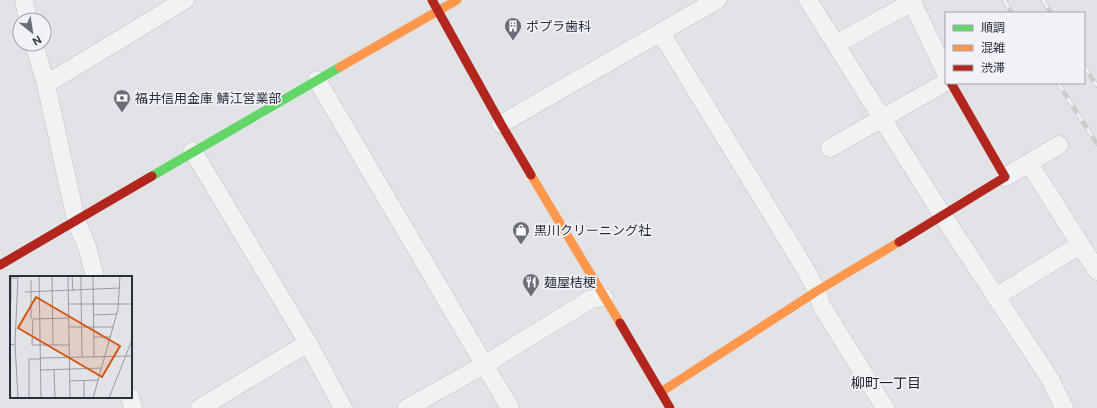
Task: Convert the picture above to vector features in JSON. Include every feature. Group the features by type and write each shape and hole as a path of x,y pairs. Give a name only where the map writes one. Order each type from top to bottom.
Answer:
{"street":[{"path":"24,0 26,12"},
{"path":"46,84 185,0"},
{"path":"432,0 501,124 670,408"},
{"path":"0,265 193,151 457,0"},
{"path":"501,124 717,0"},
{"path":"808,0 943,216 1050,379 1064,408"},
{"path":"836,44 911,1 945,70"},
{"path":"661,33 802,263 817,291 821,305 885,408"},
{"path":"36,52 46,84 76,220 95,276"},
{"path":"317,80 510,408"},
{"path":"830,148 882,117 945,83"},
{"path":"952,84 1005,177"},
{"path":"661,392 817,291 1059,145"},
{"path":"193,151 308,343 343,408"},
{"path":"1029,163 1097,271"},
{"path":"995,297 1080,245"},
{"path":"407,408 484,365 590,299 604,297"},
{"path":"200,408 308,343"},
{"path":"130,398 134,408"}],"railway":[{"path":"1004,0 1011,12"},
{"path":"1043,0 1050,12"},
{"path":"1085,68 1097,86"},
{"path":"1059,84 1097,144"}],"traffic: fast":[{"path":"152,176 340,67"}],"traffic: slow":[{"path":"340,67 457,0"},
{"path":"531,175 620,323"},
{"path":"661,392 817,291 899,242"}],"traffic: jam":[{"path":"432,0 531,175"},
{"path":"899,242 1005,177 952,84"},
{"path":"0,265 152,176"},
{"path":"620,323 670,408"}],"place":[{"name":"ポプラ歯科","path":"513,41"},
{"name":"福井信用金庫 鯖江営業部","path":"122,113"},
{"name":"黒川クリーニング社","path":"521,245"},
{"name":"麺屋桔梗","path":"531,297"}],"district":[{"name":"柳町一丁目","path":"886,383"}]}
